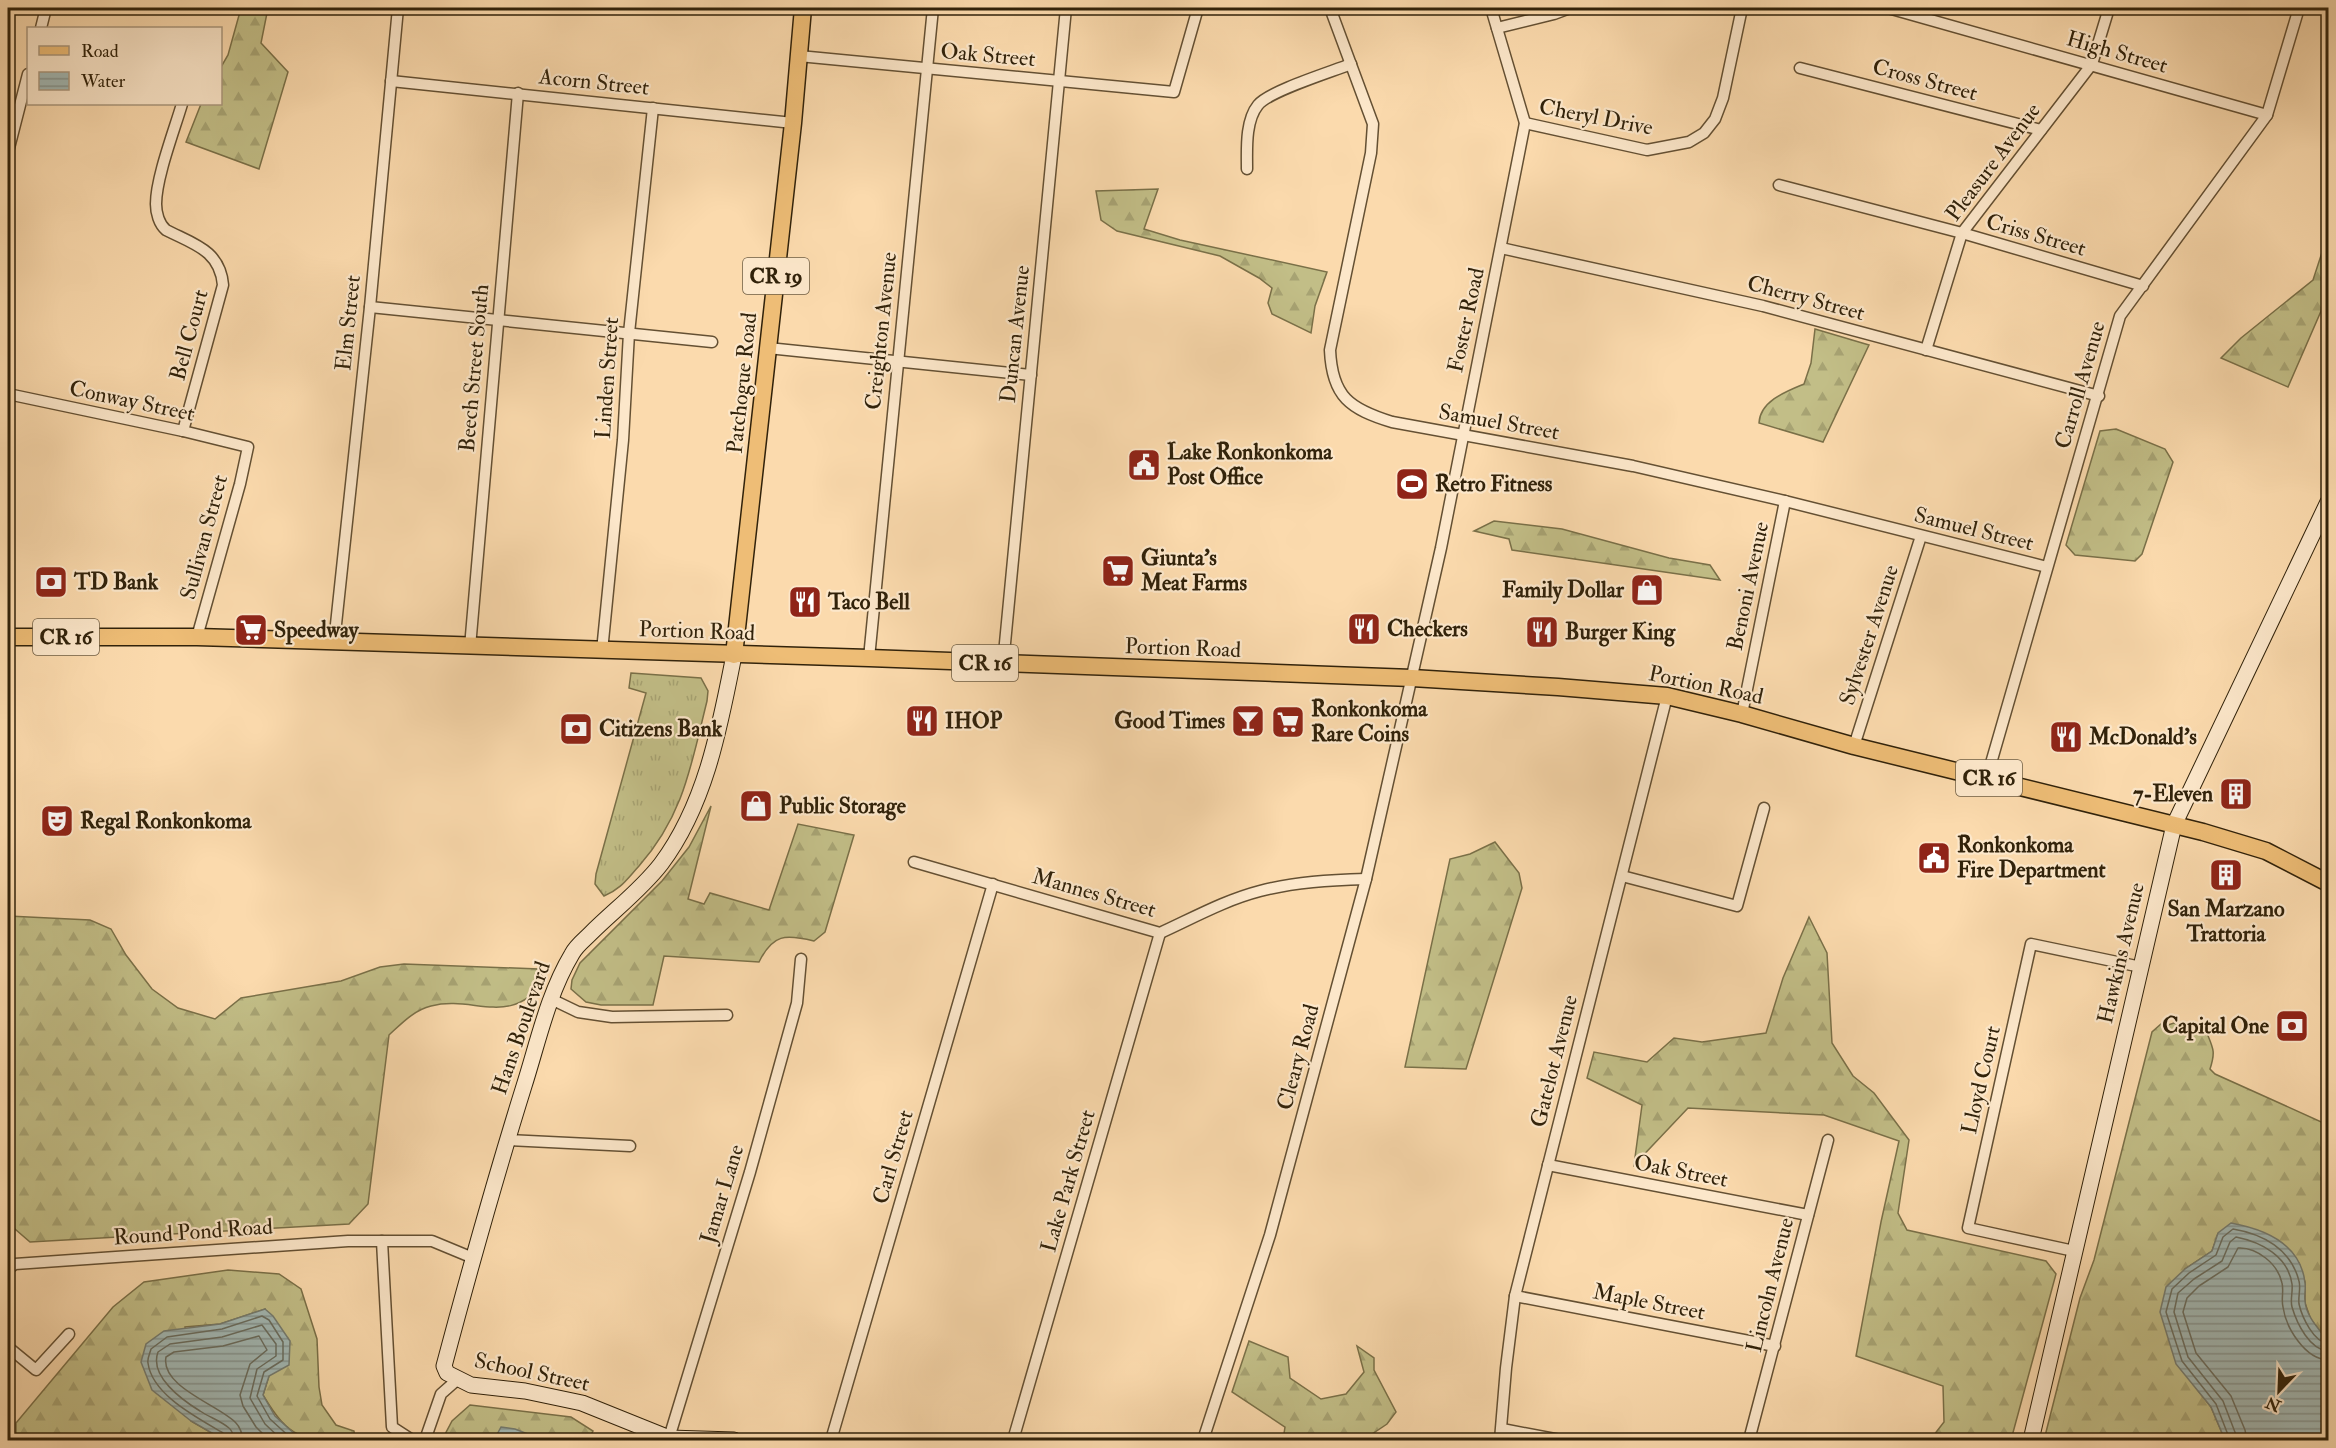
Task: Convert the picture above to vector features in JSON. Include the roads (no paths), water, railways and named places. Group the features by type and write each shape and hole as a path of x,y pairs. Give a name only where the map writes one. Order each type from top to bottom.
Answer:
{"main road":[{"name":"Patchogue Road","path":"734,655 804,8"},
{"name":"Portion Road","path":"8,637 197,638 869,658 1412,678 1667,696 1742,714 1854,746 2174,825 2266,851 2328,883"}],"street":[{"path":"41,27 46,8"},
{"name":"Elm Street","path":"334,643 370,307 398,8"},
{"name":"Creighton Avenue","path":"869,658 933,8"},
{"name":"Duncan Avenue","path":"1004,664 1066,8"},
{"name":"Oak Street","path":"799,56 1174,92 1198,8"},
{"name":"Samuel Street","path":"1330,8 1373,124 1371,153 1332,334 1330,361 1339,392 1346,400 1372,416 1633,466 1785,501 2047,567"},
{"name":"Foster Road","path":"1412,678 1441,548 1525,123 1491,8"},
{"path":"1497,28 1570,8"},
{"name":"Cheryl Drive","path":"1525,123 1647,150 1689,142 1704,133 1715,119 1724,98 1742,8"},
{"name":"High Street","path":"1888,8 2267,115"},
{"name":"Pleasure Avenue","path":"1926,350 1962,233 2092,64 2109,8"},
{"name":"Carroll Avenue","path":"1987,777 2099,396 2120,316 2267,115 2299,8"},
{"path":"1247,169 1248,138 1258,105 1272,96 1351,64"},
{"name":"Cross Street","path":"1800,68 2041,130"},
{"path":"8,152 27,78"},
{"name":"Acorn Street","path":"391,81 793,123"},
{"name":"Beech Street South","path":"470,647 518,93"},
{"name":"Bell Court","path":"182,105 160,180 156,197 156,212 161,226 166,230 210,254 218,263 223,285 183,431"},
{"name":"Linden Street","path":"602,651 623,440 628,333 653,108"},
{"name":"Criss Street","path":"1779,185 1962,233 2143,286"},
{"name":"Cherry Street","path":"1501,248 1763,306 2099,396"},
{"path":"370,307 712,342"},
{"path":"768,348 1031,375"},
{"name":"Conway Street","path":"8,394 248,447"},
{"name":"Sullivan Street","path":"197,638 240,484 248,447"},
{"name":"Benoni Avenue","path":"1742,714 1785,501"},
{"name":"Hawkins Avenue","path":"2031,1440 2174,825 2328,502"},
{"name":"Sylvester Avenue","path":"1854,746 1921,536"},
{"name":"Hans Boulevard","path":"458,1379 447,1373 444,1366 507,1140 551,999 573,952 602,922 626,902 661,864 682,830 705,776 720,724 734,655"},
{"name":"Cleary Road","path":"1203,1440 1270,1235 1366,879 1412,678"},
{"name":"Gatelot Avenue","path":"1501,1435 1515,1296 1667,696"},
{"path":"1622,876 1737,906 1764,808"},
{"name":"Mannes Street","path":"914,862 1160,933 1220,904 1259,891 1316,880 1366,879"},
{"name":"Carl Street","path":"831,1440 993,884"},
{"name":"Lake Park Street","path":"1013,1440 1160,933"},
{"name":"Lloyd Court","path":"2074,1251 1968,1228 2031,944 2141,968"},
{"name":"Jamar Lane","path":"669,1438 750,1172 794,1014 801,959"},
{"path":"551,999 578,1012 612,1017 727,1015"},
{"path":"507,1140 630,1146"},
{"name":"Lincoln Avenue","path":"1749,1440 1828,1140"},
{"name":"Oak Street","path":"1548,1165 1808,1215"},
{"name":"Round Pond Road","path":"8,1269 15,1264 27,1263 348,1241 432,1241 473,1258"},
{"path":"382,1241 392,1427 412,1440"},
{"name":"Maple Street","path":"1515,1296 1775,1346"},
{"path":"8,1347 36,1370 69,1334"},
{"path":"425,1440 441,1394 458,1379"},
{"name":"School Street","path":"458,1379 471,1385 525,1391 582,1402 669,1438 734,1440"},
{"path":"1501,1435 1560,1440"}],"water":[{"path":"2231,1223 2256,1229 2279,1241 2289,1248 2302,1269 2307,1311 2328,1338 2328,1440 2225,1440 2211,1407 2176,1364 2160,1312 2166,1287 2185,1269 2212,1251 2218,1233"},
{"path":"265,1309 273,1316 290,1341 289,1365 269,1376 263,1395 275,1416 297,1436 309,1440 224,1440 191,1421 152,1390 141,1362 146,1344 164,1331 220,1324"},
{"path":"501,1427 515,1429 543,1440 494,1440"}],"place":[{"name":"Lake Ronkonkoma Post Office","path":"1144,465"},
{"name":"Retro Fitness","path":"1412,484"},
{"name":"Giunta's Meat Farms","path":"1118,571"},
{"name":"TD Bank","path":"51,582"},
{"name":"Family Dollar","path":"1647,590"},
{"name":"Taco Bell","path":"805,602"},
{"name":"Checkers","path":"1364,629"},
{"name":"Speedway","path":"251,630"},
{"name":"Burger King","path":"1542,632"},
{"name":"IHOP","path":"922,721"},
{"name":"Good Times","path":"1248,721"},
{"name":"Ronkonkoma Rare Coins","path":"1288,722"},
{"name":"Citizens Bank","path":"576,729"},
{"name":"McDonald's","path":"2066,737"},
{"name":"7-Eleven","path":"2236,794"},
{"name":"Public Storage","path":"756,806"},
{"name":"Regal Ronkonkoma","path":"57,821"},
{"name":"Ronkonkoma Fire Department","path":"1934,858"},
{"name":"San Marzano Trattoria","path":"2226,875"},
{"name":"Capital One","path":"2292,1026"}]}
